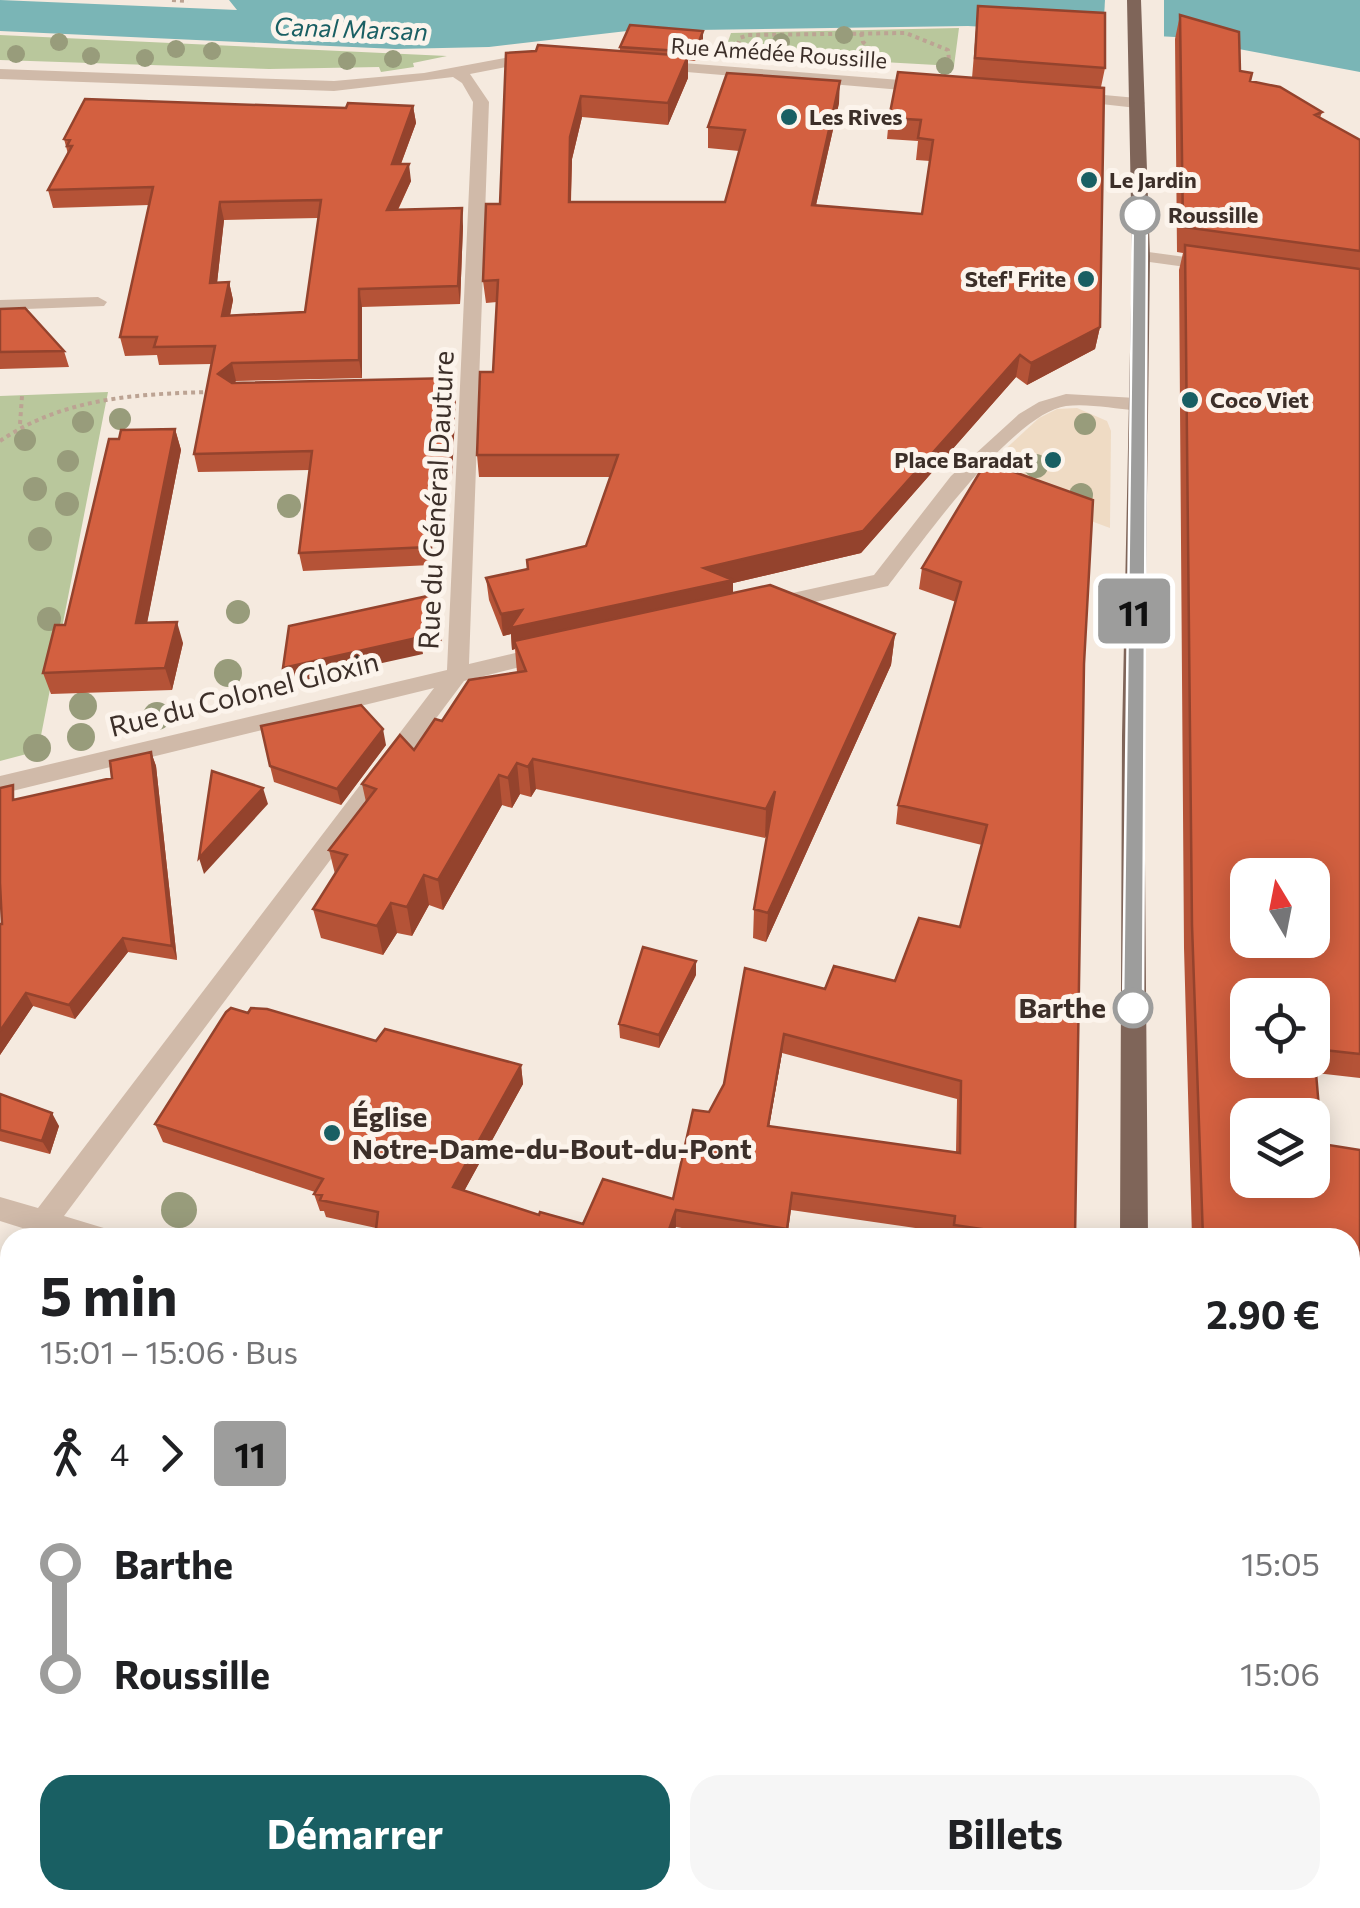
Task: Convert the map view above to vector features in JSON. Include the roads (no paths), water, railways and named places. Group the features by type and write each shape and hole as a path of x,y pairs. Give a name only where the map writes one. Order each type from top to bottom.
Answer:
{"main road":[{"path":"1134,0 1141,256 1136,404 1134,1228"}],"street":[{"path":"0,74 334,86 456,72 510,60 553,58"},
{"name":"Rue Amédée Roussille","path":"632,64 939,88"},
{"name":"Rue du Général Dauture","path":"44,1222 458,673 462,386 481,102 468,80 456,72"},
{"path":"1050,96 1137,103"},
{"path":"1141,256 1229,268"},
{"path":"0,304 98,302"},
{"path":"747,610 881,580 958,481 1026,418 1046,406 1066,400 1136,404"},
{"name":"Rue du Colonel Gloxin","path":"0,785 574,648"},
{"path":"0,1209 64,1228"}],"water":[{"name":"Canal Marsan","path":"0,0 237,10 229,0 1360,0 1360,72 1175,37 968,26 627,31 489,47 396,49 0,31"}],"place":[{"name":"Les Rives","path":"789,117"},
{"name":"Le Jardin","path":"1089,180"},
{"name":"Roussille","path":"1140,215"},
{"name":"Stef' Frite","path":"1086,279"},
{"name":"Coco Viet","path":"1190,400"},
{"name":"Place Baradat","path":"1053,460"},
{"name":"Barthe","path":"1133,1008"},
{"name":"Église Notre-Dame-du-Bout-du-Pont","path":"332,1133"}]}
